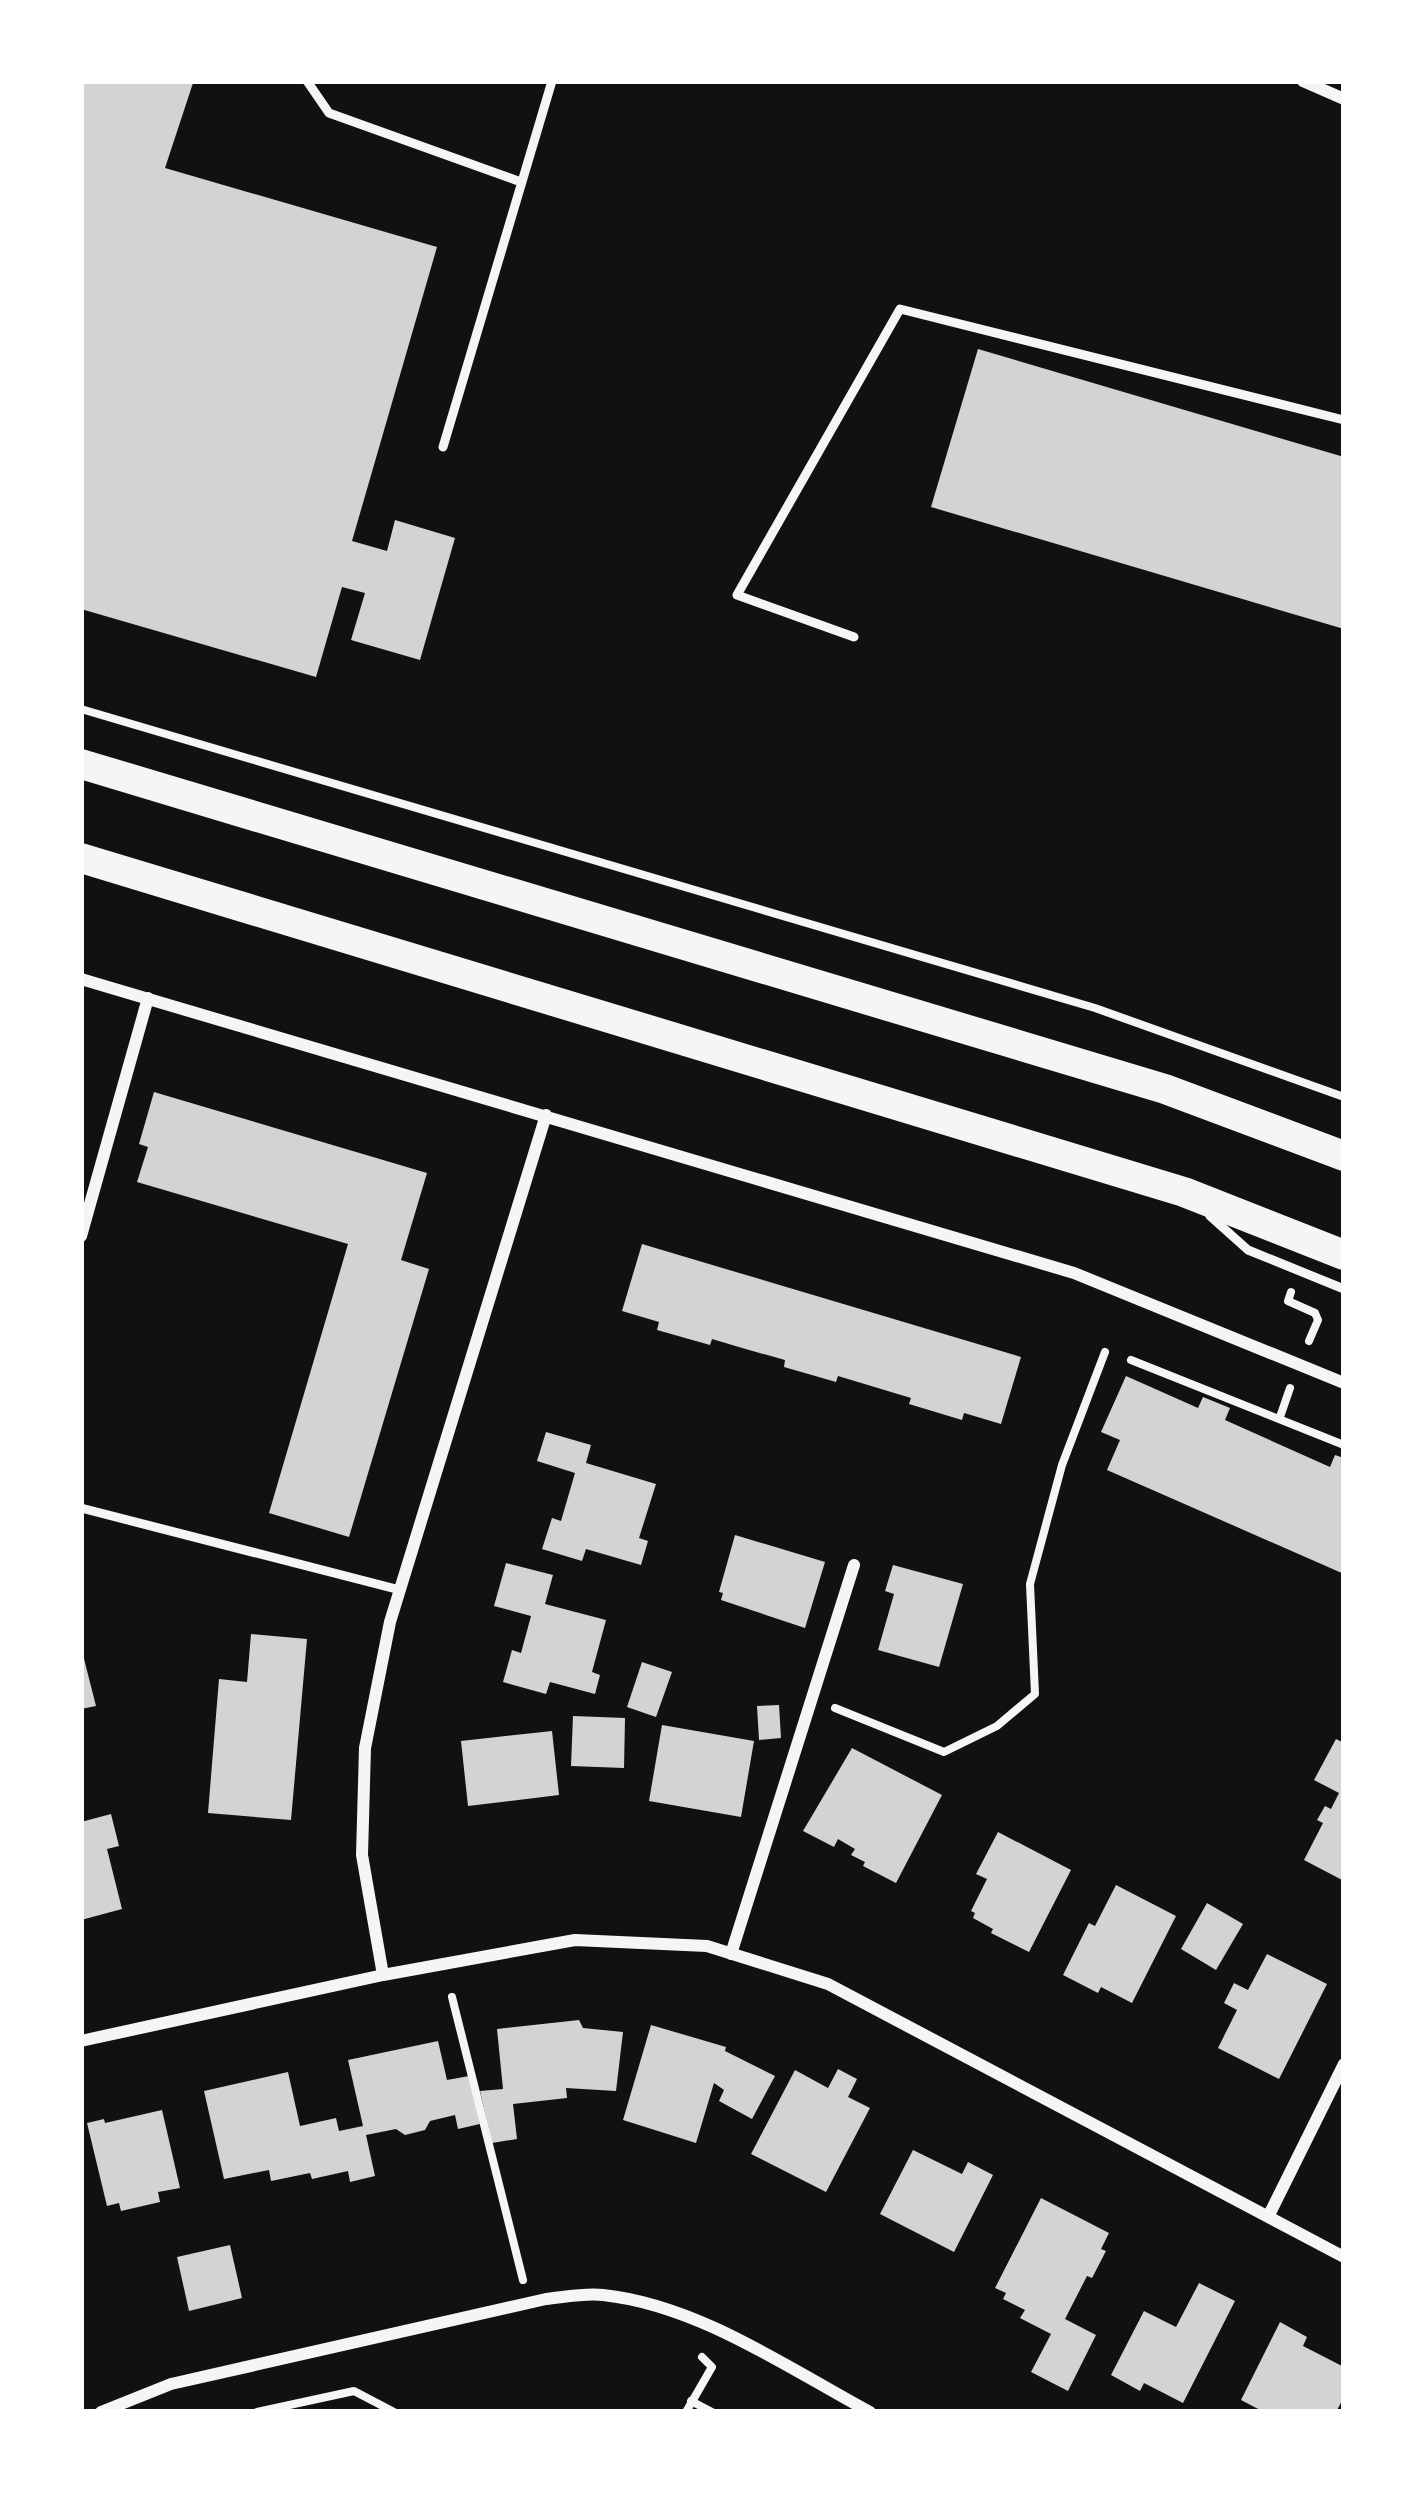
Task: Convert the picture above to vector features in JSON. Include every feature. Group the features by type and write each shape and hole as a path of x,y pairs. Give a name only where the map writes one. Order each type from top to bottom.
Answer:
{"main road":[{"path":"81,764 1120,1076 1344,1156"},
{"path":"81,858 1184,1192 1344,1255"}],"street":[{"path":"1303,81 1344,99"},
{"path":"81,979 1074,1273 1344,1383"},
{"path":"81,1236 148,998"},
{"path":"383,1975 362,1855 365,1748 400,1590 546,1115"},
{"path":"731,1954 854,1565"},
{"path":"81,2041 383,1975 575,1940 707,1946 828,1984 1344,2257"},
{"path":"1268,2217 1344,2064"},
{"path":"101,2412 194,2378 546,2299 601,2295 662,2308 725,2334 870,2412"}],"lane":[{"path":"307,81 329,112 521,182"},
{"path":"443,447 552,81"},
{"path":"854,637 736,595 900,309 1344,420"},
{"path":"1184,1192 1248,1250 1344,1289"},
{"path":"81,1508 400,1590"}],"path":[{"path":"81,710 1095,1008 1344,1096"},
{"path":"812,1698 944,1752 997,1726 1035,1694 1030,1584 1062,1465 1105,1352"},
{"path":"1131,1360 1344,1445"},
{"path":"452,1996 523,2280"},
{"path":"686,2412 712,2367"},
{"path":"257,2412 354,2390 394,2412"},
{"path":"692,2401 712,2412"}],"building":[{"path":"81,81 193,83 165,168 437,247 352,541 387,551 395,520 455,538 420,660 351,640 365,593 342,587 316,677 81,609"},
{"path":"978,349 1344,457 1344,629 931,507"},
{"path":"154,1092 427,1173 401,1260 429,1269 349,1537 269,1513 348,1244 137,1182 148,1147 139,1144"},
{"path":"642,1244 1021,1357 1001,1424 964,1413 962,1420 909,1404 911,1398 838,1376 836,1382 784,1367 785,1360 712,1339 710,1345 657,1330 659,1322 622,1311"},
{"path":"1126,1376 1198,1408 1203,1397 1230,1408 1225,1420 1330,1467 1335,1455 1344,1458 1344,1574 1107,1470 1120,1440 1101,1432"},
{"path":"546,1432 591,1445 586,1463 656,1484 639,1538 648,1541 641,1565 586,1549 582,1561 542,1549 552,1518 561,1521 575,1473 537,1461"},
{"path":"735,1535 825,1562 805,1628 721,1600 723,1593 719,1592"},
{"path":"506,1563 553,1575 545,1604 606,1620 592,1672 600,1675 595,1694 550,1682 546,1694 503,1682 512,1650 521,1653 531,1616 494,1606"},
{"path":"893,1565 963,1584 939,1667 878,1650 894,1594 885,1591"},
{"path":"251,1634 307,1639 291,1820 208,1813 219,1679 247,1682"},
{"path":"81,1647 96,1706 81,1709"},
{"path":"642,1662 672,1672 656,1717 627,1707"},
{"path":"779,1705 781,1738 759,1740 757,1706"},
{"path":"573,1716 625,1718 624,1768 571,1766"},
{"path":"662,1725 754,1741 741,1817 649,1801"},
{"path":"552,1731 559,1795 468,1806 461,1741"},
{"path":"1336,1739 1344,1743 1344,1881 1304,1860 1323,1823 1317,1820 1325,1806 1331,1809 1339,1793 1314,1780"},
{"path":"852,1748 942,1795 896,1883 863,1866 865,1862 851,1855 855,1849 838,1839 834,1847 803,1831"},
{"path":"111,1814 119,1846 107,1849 122,1909 81,1920 81,1822"},
{"path":"998,1832 1071,1870 1029,1952 991,1933 993,1929 973,1918 971,1911 987,1879 976,1874"},
{"path":"1116,1885 1176,1916 1132,2003 1063,1975 1089,1923 1095,1926"},
{"path":"1207,1903 1243,1924 1216,1970 1181,1949"},
{"path":"1267,1954 1327,1984 1279,2079 1218,2048 1237,2010 1224,2003 1234,1983 1248,1990"},
{"path":"579,2020 583,2028 623,2032 616,2091 566,2088 567,2098 513,2104 517,2139 492,2143 480,2091 503,2089 497,2029"},
{"path":"651,2025 726,2047 725,2051 775,2076 752,2119 719,2101 724,2090 714,2083 696,2143 623,2120"},
{"path":"438,2041 447,2080 469,2076 480,2124 458,2129 455,2115 430,2121 425,2130 405,2135 396,2129 366,2135 375,2176 350,2182 348,2171 271,2181 269,2170 224,2179 204,2091 288,2072 300,2126 336,2118 339,2131 363,2126 348,2060"},
{"path":"838,2069 857,2079 848,2097 870,2108 826,2192 751,2154 795,2070 828,2088"},
{"path":"162,2110 180,2188 158,2192 160,2202 121,2211 119,2203 107,2206 87,2123"},
{"path":"913,2150 962,2174 968,2162 993,2175 954,2252 880,2214"},
{"path":"1041,2198 1109,2233 1101,2249 1106,2251 1065,2319 1096,2335 1068,2391 1031,2372 1051,2334 1020,2318 1025,2310 1003,2299 1006,2293 995,2288"},
{"path":"230,2245 242,2298 189,2311 177,2257"},
{"path":"1199,2283 1235,2301 1183,2403 1144,2383 1140,2391 1111,2375 1144,2311 1176,2327"},
{"path":"1280,2322 1307,2337 1303,2346 1344,2367 1344,2397 1336,2412 1264,2412 1241,2400"}]}
